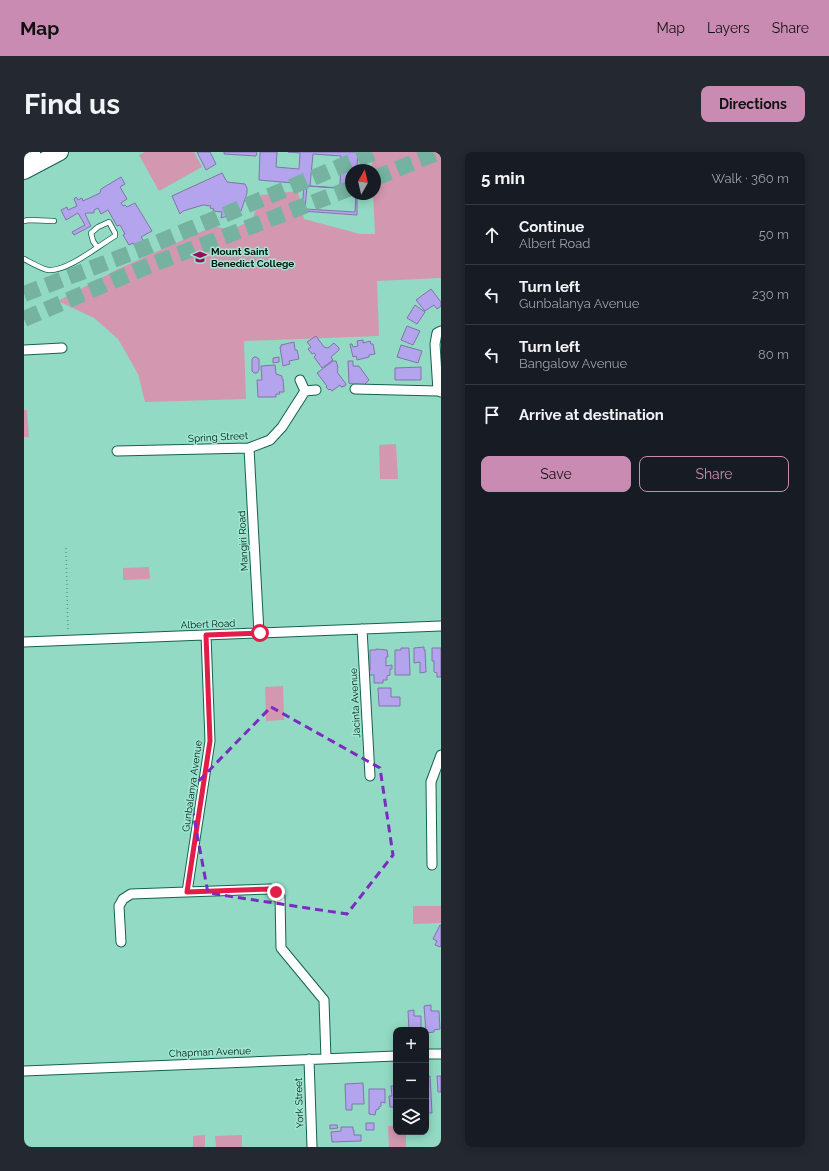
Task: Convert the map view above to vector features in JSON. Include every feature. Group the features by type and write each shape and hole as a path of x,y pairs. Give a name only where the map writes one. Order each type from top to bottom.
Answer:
{"highway":[{"path":"24,156 32,152"},
{"path":"24,171 60,152"}],"street":[{"path":"355,389 440,391 435,344 437,333 441,331"},
{"path":"24,350 62,348"},
{"path":"300,380 305,391 316,390"},
{"name":"Spring Street","path":"118,451 249,448 270,440 282,427 305,391"},
{"name":"Mangiri Road","path":"249,448 260,633"},
{"name":"Albert Road","path":"24,642 441,626"},
{"name":"Jacinta Avenue","path":"362,629 370,776"},
{"name":"Gunbalanya Avenue","path":"187,892 210,741 206,635"},
{"path":"432,866 431,782 441,755"},
{"path":"121,942 120,906 123,898 132,894 271,889 280,897 281,948 324,1000 326,1059"},
{"path":"429,1054 441,1054"},
{"name":"Chapman Avenue","path":"24,1071 393,1056"},
{"name":"York Street","path":"309,1059 312,1147"}],"lane":[{"path":"24,221 54,220"},
{"path":"24,259 48,270 56,270 70,265 115,236 109,222 98,227 91,234 97,247"}],"path":[{"path":"66,548 68,640"}],"highlighted area":[{"path":"271,707 380,768 393,855 347,914 208,893 189,791"}],"shaded area":[{"path":"145,152 194,152 202,167 159,191 139,155"},
{"path":"372,152 437,152 441,156 441,278 377,281 379,336 244,341 246,399 145,402 138,374 118,339 94,318 58,301 118,269 214,226 231,230 252,220 261,195 298,191 304,219 360,234 375,234 373,200 381,200 381,164 372,164"},
{"path":"24,410 27,410 29,437 24,437"},
{"path":"396,444 398,479 380,479 379,445"},
{"path":"149,567 150,579 123,580 123,568"},
{"path":"283,686 284,720 266,721 265,687"},
{"path":"413,906 441,906 441,923 413,924"},
{"path":"388,1126 393,1126 393,1135 406,1135 406,1147 389,1147"},
{"path":"205,1135 205,1147 193,1147 193,1136"},
{"path":"242,1135 242,1147 216,1147 215,1136"}],"building":[{"path":"197,152 210,152 216,164 206,170"},
{"path":"224,152 257,152 256,156 224,154"},
{"path":"260,152 277,152 276,167 299,169 300,153 288,152 358,152 357,164 345,164 345,200 357,200 357,215 302,211 304,184 259,180","holes":["313,154 341,156 340,188 310,186"]},
{"path":"222,173 227,182 245,184 247,188 247,193 241,211 221,218 222,212 213,211 214,209 210,208 211,206 203,205 183,211 180,214 172,196"},
{"path":"121,177 125,184 120,187 127,199 121,203 123,206 125,205 127,207 135,203 152,231 141,237 145,243 136,248 133,243 129,245 123,235 125,234 120,225 117,226 108,210 101,214 98,208 94,210 94,213 85,214 91,226 74,235 72,232 85,225 78,213 66,220 61,210 67,207 68,210 77,206 74,199 76,197 78,200 82,198 83,201 100,193 101,189"},
{"path":"307,186 345,189 345,200 356,200 355,212 305,209"},
{"path":"431,289 441,302 441,306 437,309 434,305 425,311 416,300"},
{"path":"415,305 425,312 417,324 407,318"},
{"path":"407,326 420,331 413,345 401,340"},
{"path":"316,336 324,347 328,348 334,343 339,348 339,350 331,357 333,360 322,368 314,357 316,355 314,353 312,354 308,349 311,347 307,342"},
{"path":"363,340 363,343 370,341 371,344 373,344 375,354 357,360 356,356 353,357 350,344 352,344 353,347 358,346 357,341"},
{"path":"294,342 295,350 297,350 299,359 289,361 290,364 283,366 280,347 281,345"},
{"path":"401,345 422,351 418,363 397,357"},
{"path":"254,357 259,359 259,370 257,373 252,371 252,359"},
{"path":"279,357 279,362 273,363 273,358"},
{"path":"333,361 336,361 338,368 337,372 346,384 345,386 341,387 340,385 332,391 326,387 327,386 317,373"},
{"path":"348,361 353,361 353,366 359,366 369,380 361,388 349,383"},
{"path":"275,365 276,374 282,376 283,379 284,392 279,392 280,394 276,394 276,397 258,397 257,380 262,380 261,366"},
{"path":"421,367 421,380 395,380 395,368"},
{"path":"424,647 426,672 420,673 420,662 414,663 414,648"},
{"path":"401,648 409,648 410,675 395,675 395,650 401,650"},
{"path":"432,648 441,648 441,677 437,677 437,673 434,672"},
{"path":"370,650 387,650 388,657 386,657 386,666 392,665 390,675 387,676 387,680 383,680 383,683 374,683 374,675 369,675 368,671 370,670"},
{"path":"378,688 391,688 391,697 400,697 400,706 379,706"},
{"path":"440,925 440,947 435,945 437,941 433,939"},
{"path":"431,1005 431,1011 439,1011 440,1029 429,1033 429,1027 426,1027 424,1006"},
{"path":"414,1010 414,1016 421,1016 421,1027 409,1027 408,1011"},
{"path":"430,1076 432,1113 429,1113"},
{"path":"437,1076 441,1076 441,1092 438,1092"},
{"path":"363,1083 364,1104 352,1104 352,1110 346,1110 345,1084"},
{"path":"391,1086 393,1086 393,1107 390,1107 389,1096 392,1096"},
{"path":"369,1089 385,1089 385,1103 381,1102 381,1106 376,1110 375,1115 369,1114"},
{"path":"366,1123 374,1123 374,1130 366,1130"},
{"path":"330,1125 337,1125 338,1128 330,1129"},
{"path":"341,1127 353,1127 354,1135 361,1135 361,1141 332,1142 331,1132 341,1131"}],"tunnel":[{"path":"24,294 142,249 375,152"},
{"path":"381,176 439,152"},
{"path":"24,319 153,264 345,190"}],"place":[{"name":"Mount Saint Benedict College","path":"200,257"}],"route":[{"path":"260,633 206,635 210,741 187,892 271,889 276,892"}]}
